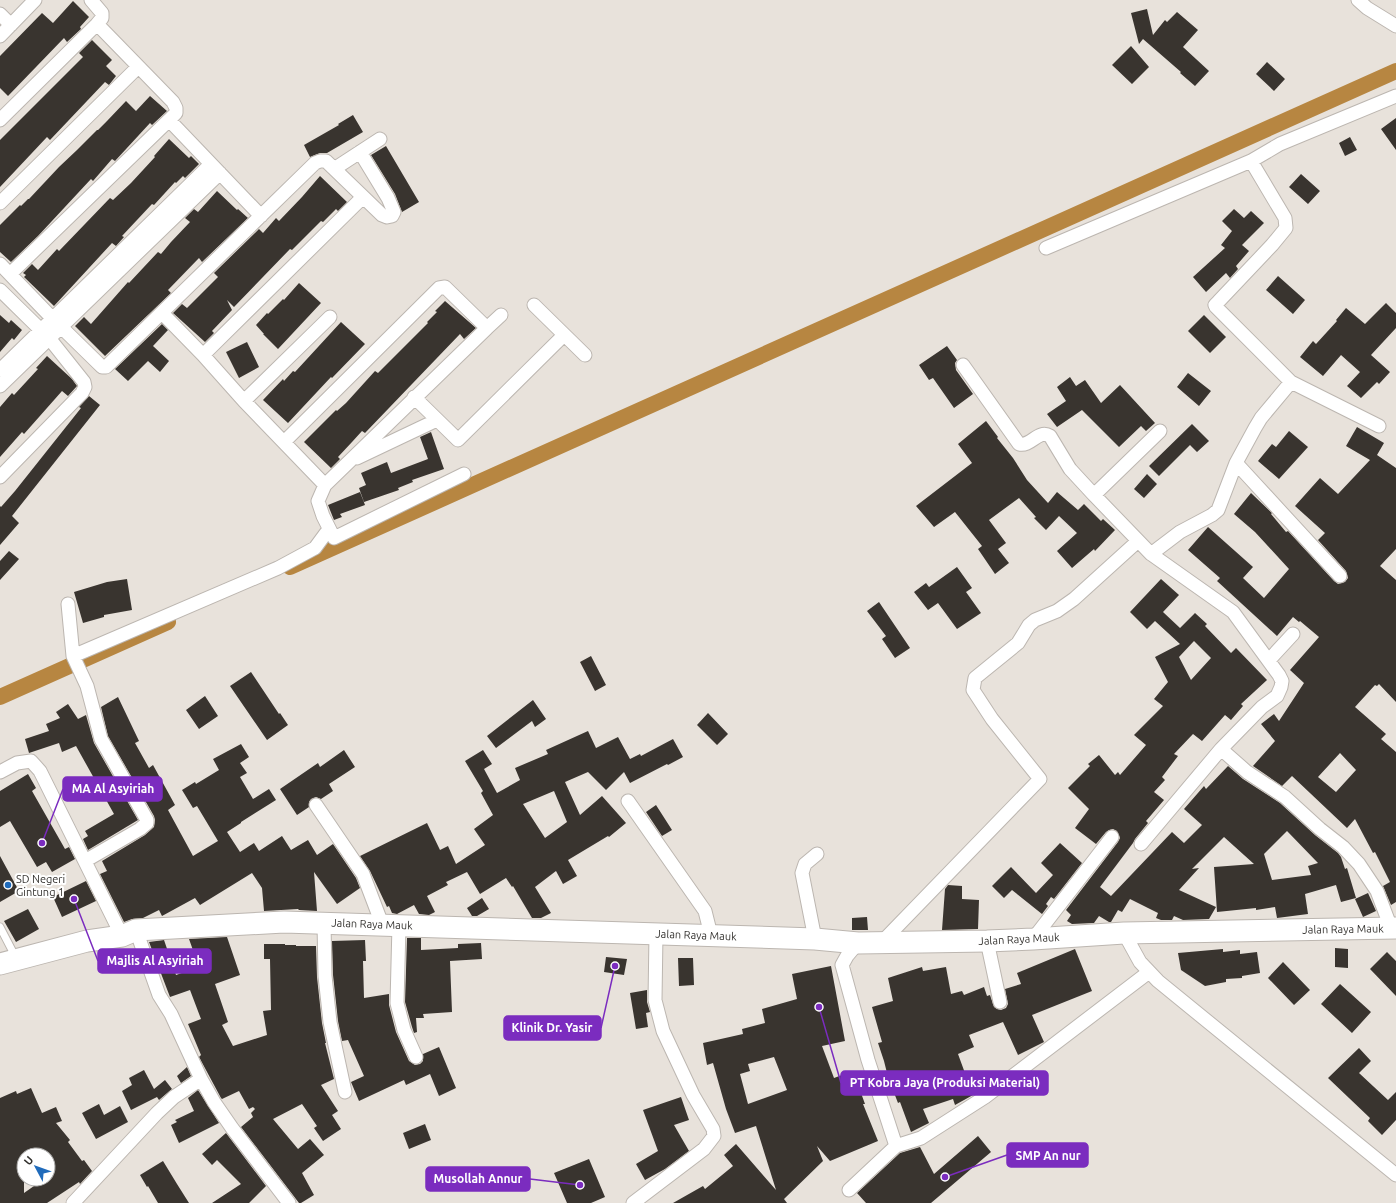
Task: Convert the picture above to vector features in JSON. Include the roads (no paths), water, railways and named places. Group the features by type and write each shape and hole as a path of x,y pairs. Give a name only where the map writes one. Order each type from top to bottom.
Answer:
{"main road":[{"name":"Jalan Raya Mauk","path":"9,962 87,941 129,933 284,922 815,939 858,943 987,941 1124,933 1394,928"}],"street":[{"path":"0,36 35,0"},
{"path":"0,120 102,18 102,13 91,0"},
{"path":"1358,0 1367,8 1396,26"},
{"path":"0,14 11,25"},
{"path":"10,274 176,113 176,108 173,102 97,24"},
{"path":"0,203 138,67"},
{"path":"1046,248 1251,162 1280,144 1396,96"},
{"path":"169,120 261,216"},
{"path":"334,169 380,139"},
{"path":"0,264 56,323 102,367 106,367 315,162 320,160 326,161 382,215 387,217 392,216 394,212 392,206 360,152"},
{"path":"1251,162 1285,218 1286,228 1262,256 1215,305 1291,382 1379,426"},
{"path":"0,386 45,334 215,168"},
{"path":"203,355 363,197"},
{"path":"284,442 439,288 445,287 487,328"},
{"path":"0,290 45,334 84,382 82,393 0,478"},
{"path":"534,306 585,355"},
{"path":"162,313 325,485"},
{"path":"464,474 334,538 318,501 325,485 346,463 501,315"},
{"path":"244,401 330,317"},
{"path":"0,370 45,334"},
{"path":"414,397 458,440 564,335"},
{"path":"963,364 1018,444 1027,444 1041,434 1050,436 1070,469 1151,554 1233,612 1269,660 1282,681 1280,692 1277,696 1262,707 1221,748 1140,844"},
{"path":"1151,554 1180,532 1218,510 1236,463 1261,418 1291,382"},
{"path":"346,463 438,420"},
{"path":"1094,495 1160,431"},
{"path":"1236,463 1340,576"},
{"path":"74,659 278,568 315,548 329,529"},
{"path":"880,942 1040,780 992,719 973,690 975,678 1018,643 1029,625 1035,620 1057,611 1074,599 1138,541"},
{"path":"68,604 74,659 87,686 101,739 146,817 147,823 140,829 85,861"},
{"path":"1269,660 1293,634"},
{"path":"1221,748 1247,772 1285,797 1320,829 1343,847 1359,864 1377,892 1394,928"},
{"path":"0,772 17,763 31,761 40,770 85,861 129,933 159,995 171,1014 201,1079 214,1102 289,1203"},
{"path":"628,801 705,911 710,936"},
{"path":"316,805 364,874 391,925 397,1003 404,1030 416,1057"},
{"path":"1033,939 1112,837"},
{"path":"815,939 802,873 805,864 817,854"},
{"path":"324,923 325,976 330,1022 345,1092"},
{"path":"1124,933 1140,962 1149,972 1396,1175"},
{"path":"633,1203 704,1149 714,1136 713,1129 693,1095 663,1031 655,1000 656,934"},
{"path":"987,941 1000,1002"},
{"path":"858,943 846,956 842,966 868,1060 896,1146"},
{"path":"850,1190 896,1146 921,1138 985,1097 1149,972"},
{"path":"73,1203 157,1113 174,1097 201,1079"}],"lane":[{"path":"0,927 9,962"}],"waterway":[{"path":"290,567 1396,71"},
{"path":"0,697 168,622"}],"place":[{"name":"MA Al Asyiriah","path":"42,843"},
{"name":"SD Negeri Gintung 1","path":"8,885"},
{"name":"Majlis Al Asyiriah","path":"74,899"},
{"name":"Klinik Dr. Yasir","path":"615,966"},
{"name":"PT Kobra Jaya (Produksi Material)","path":"819,1007"},
{"name":"SMP An nur","path":"945,1177"},
{"name":"Musollah Annur","path":"580,1185"}]}
